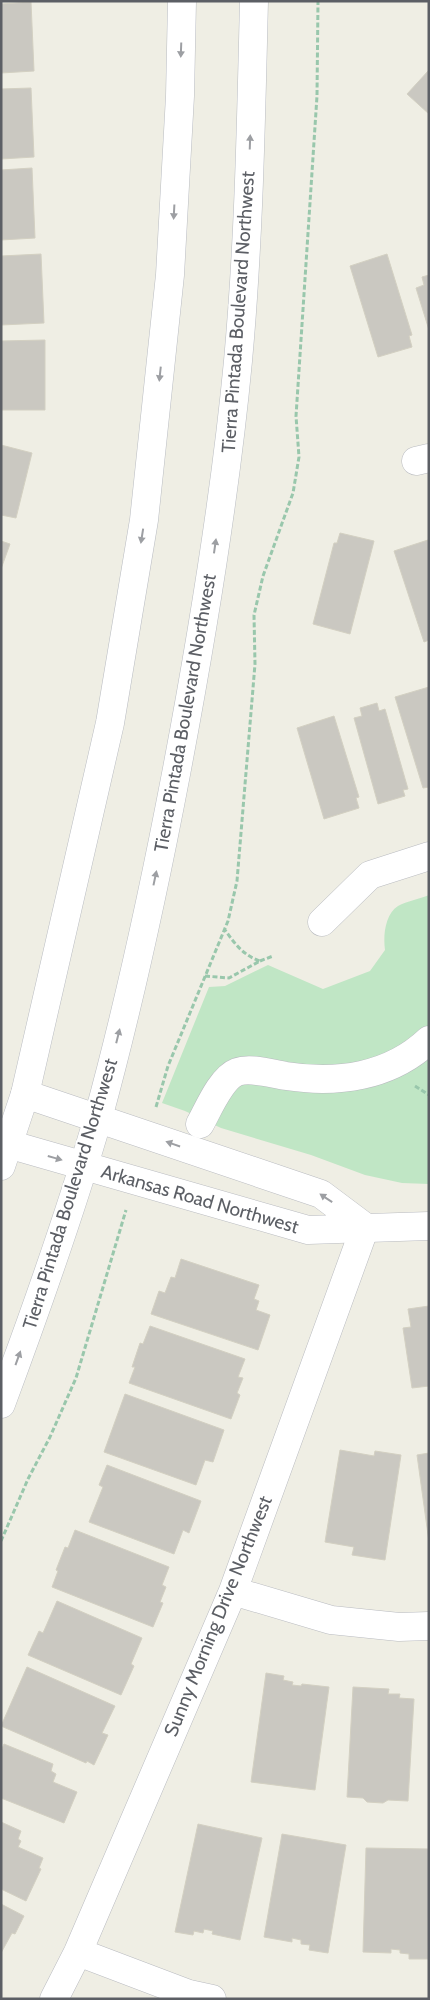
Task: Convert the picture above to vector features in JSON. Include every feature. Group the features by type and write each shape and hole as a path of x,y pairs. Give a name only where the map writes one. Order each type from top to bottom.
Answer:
{"main road":[{"path":"5,1155 25,1094 110,723 144,520 170,275 180,96 182,1"},
{"name":"Tierra Pintada Boulevard Northwest","path":"1,1404 42,1291 98,1118 166,828 198,659 225,476 238,360 248,208 254,1"},
{"path":"322,922 370,875 429,856"},
{"path":"200,1124 224,1082 237,1072 253,1071 320,1080 345,1078 397,1064 429,1040"},
{"name":"Arkansas Road Northwest","path":"25,1094 321,1194 365,1227"},
{"name":"Arkansas Road Northwest","path":"5,1155 82,1166 135,1179 308,1230 429,1226"},
{"name":"Sunny Morning Drive Northwest","path":"54,1999 78,1952 233,1591 365,1227"},
{"path":"233,1591 331,1620 399,1626 429,1626"},
{"path":"78,1952 189,1994 212,1999"}],"path":[{"path":"156,1107 168,1066 225,930 237,880 255,664 254,615 263,576 293,493 299,457 296,416 313,161 318,1"},
{"path":"225,930 236,945 251,958 260,960"},
{"path":"205,976 229,978 260,960 273,956"},
{"path":"1,1541 76,1378 126,1210"}],"green space":[{"path":"429,895 429,1184 402,1183 365,1175 311,1155 221,1128 185,1111 162,1103 209,987 225,986 268,965 323,989 370,971 385,950 384,938 390,914 402,904"}],"building":[{"path":"31,2 34,71 1,73 1,4"},
{"path":"429,70 429,114 407,94"},
{"path":"31,88 34,157 1,159 1,89"},
{"path":"32,168 35,238 1,240 1,170"},
{"path":"41,254 44,323 1,325 1,256"},
{"path":"387,254 412,335 409,336 412,347 378,357 350,266"},
{"path":"429,275 429,330 416,288 424,285 422,277"},
{"path":"45,340 45,410 1,410 1,341"},
{"path":"1,445 32,453 16,518 1,515"},
{"path":"340,533 374,541 350,634 313,624 334,543 337,543"},
{"path":"428,540 429,640 424,642 394,551"},
{"path":"1,541 10,544 1,569"},
{"path":"429,687 429,787 423,788 395,697"},
{"path":"377,703 379,711 385,709 408,789 403,790 405,796 378,804 354,718 362,716 360,708"},
{"path":"334,716 359,797 356,798 359,808 324,819 297,728"},
{"path":"181,1259 259,1285 254,1299 259,1301 256,1310 270,1315 258,1350 151,1314 159,1291 165,1293 171,1277 175,1278"},
{"path":"429,1306 429,1386 412,1388 403,1328 411,1327 408,1309"},
{"path":"150,1326 245,1359 238,1377 243,1378 237,1393 240,1395 231,1419 129,1383 135,1367 132,1367 140,1343 143,1344"},
{"path":"125,1394 224,1430 213,1462 205,1460 196,1485 104,1452"},
{"path":"340,1450 374,1456 375,1451 401,1455 385,1560 352,1555 354,1547 325,1542"},
{"path":"429,1453 429,1542 417,1455"},
{"path":"107,1465 201,1501 189,1533 183,1530 174,1554 89,1522 103,1487 99,1485"},
{"path":"75,1530 169,1567 162,1585 166,1587 160,1602 163,1603 153,1627 52,1587 65,1547 68,1548"},
{"path":"57,1601 142,1638 131,1664 134,1666 121,1695 28,1655 39,1631 43,1633"},
{"path":"27,1667 115,1706 102,1733 108,1735 94,1765 1,1726"},
{"path":"266,1673 284,1676 283,1680 293,1682 292,1685 301,1686 302,1684 329,1687 315,1790 251,1782"},
{"path":"353,1687 389,1689 388,1694 400,1694 399,1698 414,1699 408,1801 367,1802 363,1798 347,1797"},
{"path":"4,1744 53,1764 51,1771 56,1774 53,1782 77,1792 64,1823 1,1798 1,1751"},
{"path":"1,1822 21,1831 18,1839 21,1841 18,1847 43,1858 39,1868 41,1869 26,1901 1,1889"},
{"path":"198,1824 262,1838 240,1940 212,1934 213,1931 204,1929 203,1933 194,1931 193,1935 175,1932"},
{"path":"282,1834 346,1845 328,1953 309,1950 310,1945 301,1944 301,1940 292,1938 292,1942 264,1937"},
{"path":"366,1848 429,1849 428,1959 409,1959 409,1954 391,1949 391,1953 363,1952"},
{"path":"1,1904 24,1916 15,1934 12,1933 1,1953"}]}
